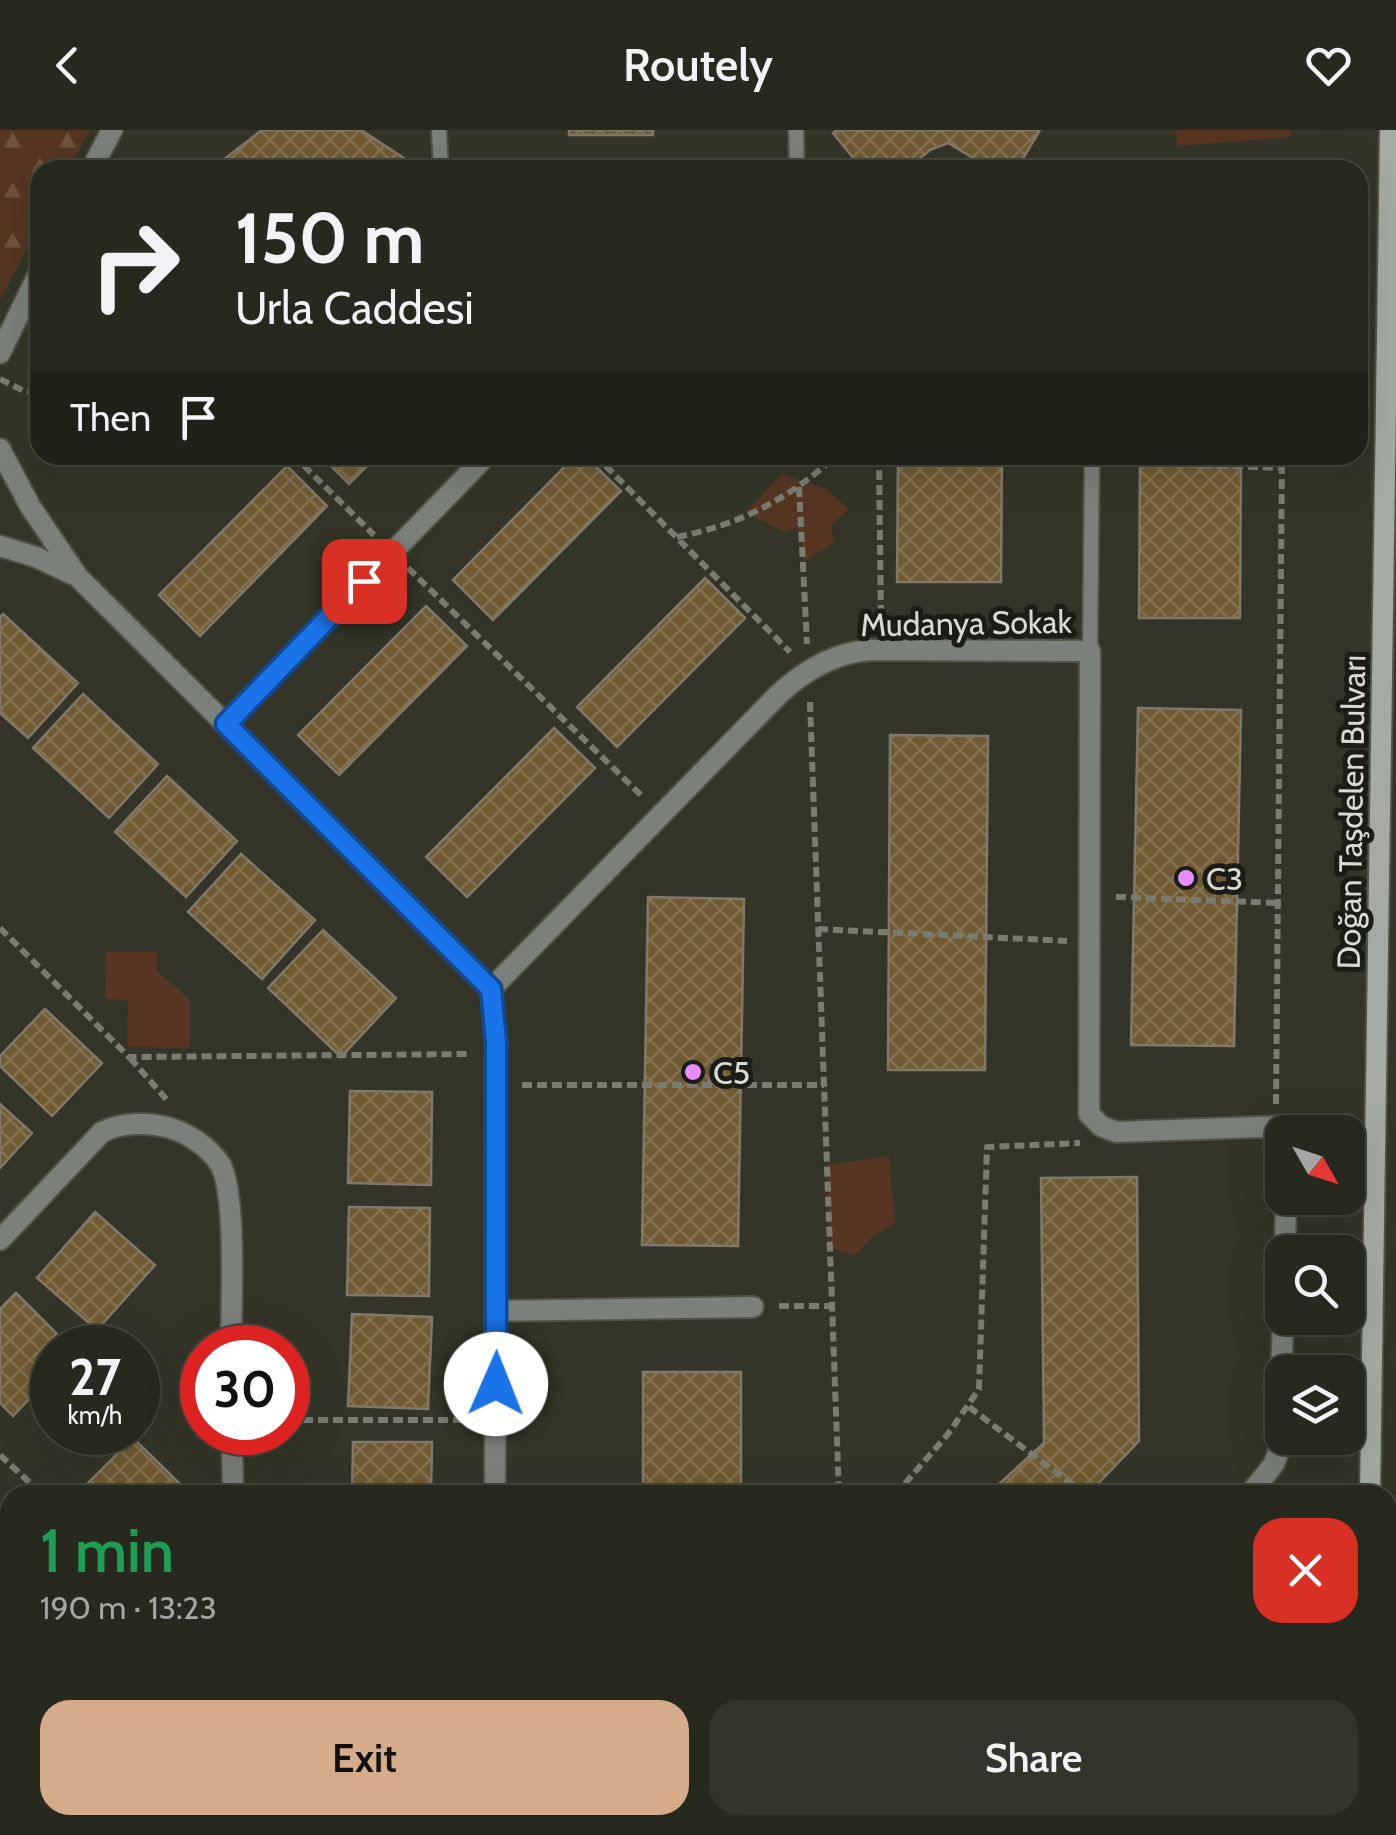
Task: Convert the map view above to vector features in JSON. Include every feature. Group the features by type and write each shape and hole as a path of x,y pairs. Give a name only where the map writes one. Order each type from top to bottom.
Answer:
{"main road":[{"name":"Doğan Taşdelen Bulvarı","path":"1370,1485 1390,130"}],"street":[{"path":"96,160 112,130"},
{"path":"0,353 30,292"},
{"path":"0,449 30,506 78,577 491,989 496,1054 495,1485"},
{"path":"226,724 476,465"},
{"path":"0,546 36,556 78,577"},
{"name":"Mudanya Sokak","path":"491,989 780,694 809,670 840,655 881,650 1090,651 1090,1114 1102,1126"},
{"path":"0,1240 102,1132 116,1126 142,1124 174,1130 213,1155 229,1187 231,1325"},
{"path":"1102,1126 1116,1132 1265,1128"},
{"path":"496,1311 753,1306"},
{"path":"1257,1485 1274,1464 1279,1450 1282,1335"},
{"path":"232,1455 232,1485"}],"lane":[{"path":"439,130 440,160"},
{"path":"796,130 797,160"},
{"path":"1090,651 1092,465"}],"path":[{"path":"0,379 30,392"},
{"path":"303,465 662,815"},
{"path":"605,465 809,670"},
{"path":"676,537 750,517 825,465"},
{"path":"879,465 881,650"},
{"path":"1225,465 1282,468 1278,903 1284,1115"},
{"path":"799,486 839,1485"},
{"path":"1090,896 1278,903"},
{"path":"0,928 166,1096 173,1112 174,1130"},
{"path":"818,929 1090,943"},
{"path":"129,1057 496,1054"},
{"path":"496,1086 824,1084"},
{"path":"904,1485 979,1390 987,1147 1100,1142 1102,1126"},
{"path":"753,1306 832,1306"},
{"path":"969,1407 1073,1485"},
{"path":"310,1420 495,1420"},
{"path":"0,1454 33,1485"}],"green space":[{"path":"0,130 90,130 74,160 30,160 30,243 0,300"},
{"path":"1176,130 1291,130 1291,137 1177,146"},
{"path":"782,474 826,489 849,509 831,524 834,543 805,561 798,527 785,532 746,512"},
{"path":"106,952 157,952 157,971 190,1000 190,1048 127,1047 128,1000 105,999"},
{"path":"889,1156 895,1223 874,1235 854,1256 830,1247 827,1165"}],"building":[{"path":"262,130 361,130 407,160 223,160"},
{"path":"569,130 653,130 653,135 569,135"},
{"path":"1040,130 1022,160 976,160 948,143 918,160 855,160 833,133"},
{"path":"330,465 368,465 349,484"},
{"path":"566,465 594,465 621,491 493,620 453,580"},
{"path":"898,465 1002,465 1001,582 897,582"},
{"path":"1140,465 1241,465 1240,618 1139,618"},
{"path":"287,466 327,506 200,636 159,595"},
{"path":"705,578 745,618 617,747 577,707"},
{"path":"426,606 467,646 339,775 298,735"},
{"path":"3,614 78,683 28,738 0,713"},
{"path":"83,694 158,764 109,818 33,748"},
{"name":"C3","path":"1138,708 1241,710 1234,1046 1131,1045"},
{"path":"554,728 595,768 467,897 426,857"},
{"path":"890,735 988,736 985,1070 888,1070"},
{"path":"167,776 237,841 186,897 115,832"},
{"path":"241,854 315,920 262,979 188,912"},
{"name":"C5","path":"648,897 744,899 738,1246 642,1245"},
{"path":"323,930 396,998 341,1057 268,988"},
{"path":"45,1009 102,1063 52,1116 0,1066 0,1056"},
{"path":"350,1091 432,1092 431,1185 348,1183"},
{"path":"0,1104 32,1133 0,1168"},
{"path":"1137,1177 1139,1441 1097,1485 998,1485 1044,1443 1041,1178"},
{"path":"349,1207 430,1208 429,1296 347,1295"},
{"path":"95,1212 155,1265 101,1325 91,1325 37,1278"},
{"path":"16,1293 48,1325 30,1325 30,1398 13,1416 0,1403 0,1309"},
{"path":"352,1314 432,1317 428,1409 348,1406"},
{"path":"643,1372 741,1372 741,1485 643,1485"},
{"path":"353,1442 432,1442 431,1485 352,1485"},
{"path":"116,1455 150,1455 177,1485 86,1485"}],"place":[{"name":"C3","path":"1186,878"},
{"name":"C5","path":"693,1072"}],"route":[{"path":"364,581 226,724 491,989 496,1042 496,1384"}]}
